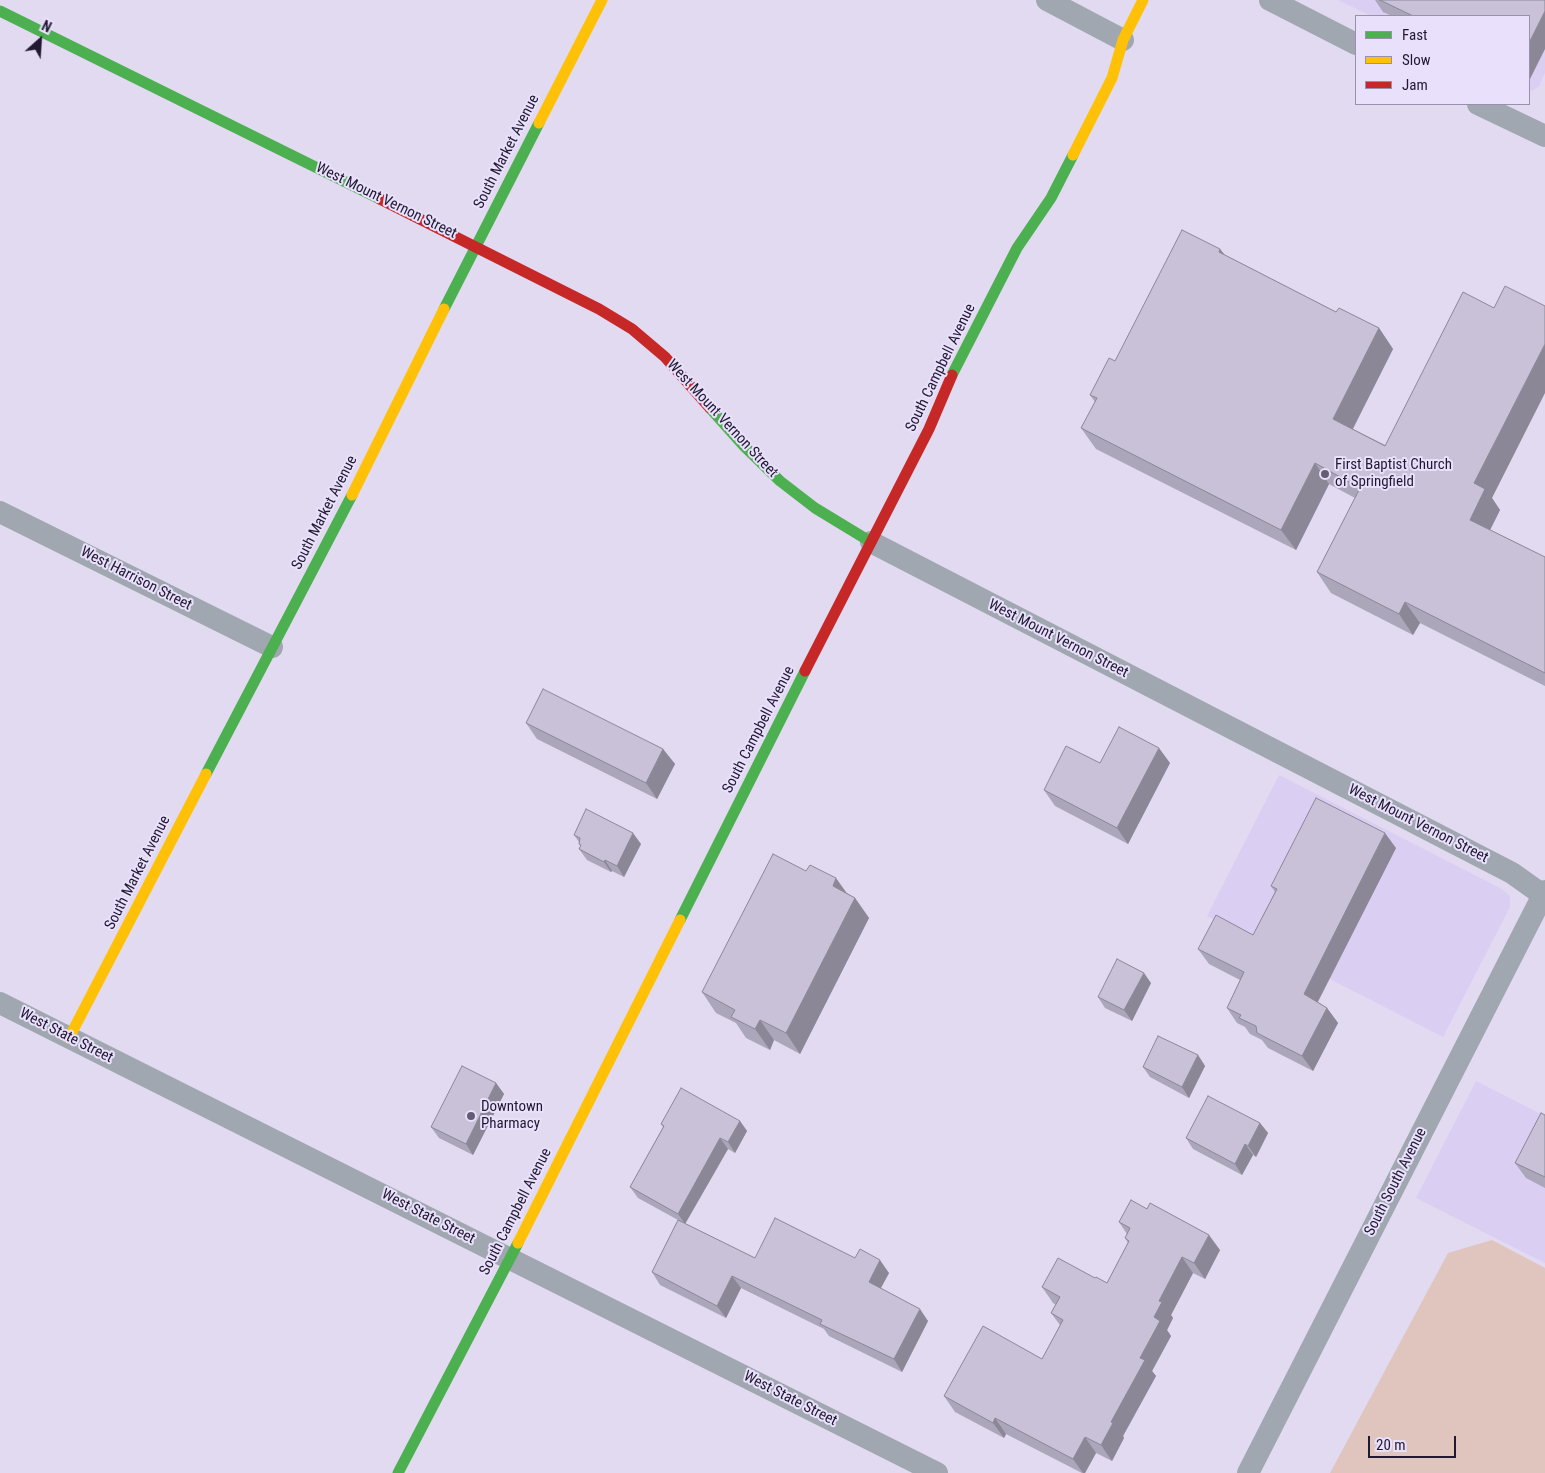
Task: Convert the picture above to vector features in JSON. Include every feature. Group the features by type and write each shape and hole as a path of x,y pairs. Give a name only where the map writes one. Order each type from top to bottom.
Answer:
{"street":[{"name":"South Market Avenue","path":"69,1038 365,469 476,246 602,0"},
{"path":"1047,0 1123,40"},
{"name":"South Campbell Avenue","path":"398,1473 510,1258 929,429 951,377 1017,248 1051,198 1112,78 1123,40 1143,0"},
{"path":"1270,0 1355,43"},
{"name":"West Mount Vernon Street","path":"0,12 476,246 599,309 632,329 664,357 744,446 780,481 815,508 871,542 1512,873 1544,893"},
{"path":"1481,105 1543,129"},
{"name":"West Harrison Street","path":"0,512 272,647"},
{"name":"South South Avenue","path":"1248,1473 1544,893"},
{"name":"West State Street","path":"0,1003 937,1473"}],"shaded area":[{"path":"1338,0 1545,0 1545,73 1539,86 1530,91 1530,15 1369,15"},
{"path":"1279,775 1502,889 1510,896 1510,907 1443,1037 1207,916"},
{"path":"1476,1081 1545,1116 1545,1263 1416,1198"},
{"path":"1492,1240 1545,1268 1545,1473 1330,1473 1448,1253"}],"building":[{"path":"1380,0 1545,0 1545,11 1530,41 1530,15 1411,15"},
{"name":"First Baptist Church of Springfield","path":"1182,230 1220,249 1219,252 1336,312 1339,308 1379,328 1333,419 1385,446 1463,292 1494,308 1505,286 1545,306 1545,344 1474,483 1485,489 1470,520 1545,557 1545,673 1405,602 1399,614 1317,572 1360,488 1315,463 1281,530 1081,428 1097,398 1090,395 1109,358 1115,361"},
{"path":"543,689 663,749 646,783 526,723"},
{"path":"1119,727 1159,748 1117,828 1044,790 1066,746 1100,763"},
{"path":"1316,798 1385,833 1304,994 1327,1008 1302,1056 1257,1033 1256,1026 1239,1018 1241,1015 1227,1008 1244,972 1198,949 1216,915 1253,935 1277,889 1271,886"},
{"path":"586,809 633,833 617,866 605,860 604,862 579,849 581,845 579,844 580,838 574,835"},
{"path":"773,854 806,871 810,865 836,878 833,886 855,898 786,1033 760,1020 755,1029 731,1017 735,1010 702,992"},
{"path":"1117,959 1144,973 1124,1010 1098,997"},
{"path":"1158,1036 1198,1055 1182,1087 1143,1067"},
{"name":"Downtown Pharmacy","path":"462,1066 496,1083 466,1144 431,1127"},
{"path":"681,1088 740,1121 728,1142 720,1138 678,1214 630,1187 664,1126 661,1124"},
{"path":"1208,1096 1260,1123 1248,1146 1245,1144 1235,1164 1186,1138"},
{"path":"1541,1113 1545,1115 1545,1177 1515,1163"},
{"path":"1131,1200 1147,1209 1150,1203 1209,1235 1194,1263 1182,1257 1159,1301 1162,1302 1154,1317 1160,1321 1140,1358 1145,1360 1111,1422 1113,1423 1101,1445 1085,1437 1073,1459 995,1418 993,1423 944,1396 983,1326 1042,1359 1063,1320 1051,1313 1060,1297 1042,1287 1058,1258 1107,1283 1129,1241 1125,1238 1130,1228 1119,1222"},
{"path":"775,1218 855,1258 860,1249 880,1260 869,1282 920,1309 894,1359 820,1324 822,1320 732,1276 717,1306 652,1272 678,1220 755,1258"}],"traffic: fast":[{"path":"0,11 380,199"},
{"path":"444,309 539,123"},
{"path":"952,375 1017,248 1051,198 1073,155"},
{"path":"710,408 744,446 780,481 815,508 871,542"},
{"path":"206,774 352,495"},
{"path":"680,920 805,671"},
{"path":"398,1473 518,1243"}],"traffic: slow":[{"path":"539,123 602,0"},
{"path":"1073,155 1112,78 1123,40 1143,0"},
{"path":"352,495 444,309"},
{"path":"69,1038 206,774"},
{"path":"518,1243 680,920"}],"traffic: jam":[{"path":"380,199 599,309 632,329 665,357 710,408"},
{"path":"805,671 929,429 952,375"}],"place":[{"name":"First Baptist Church of Springfield","path":"1325,474"},
{"name":"Downtown Pharmacy","path":"471,1116"}]}
